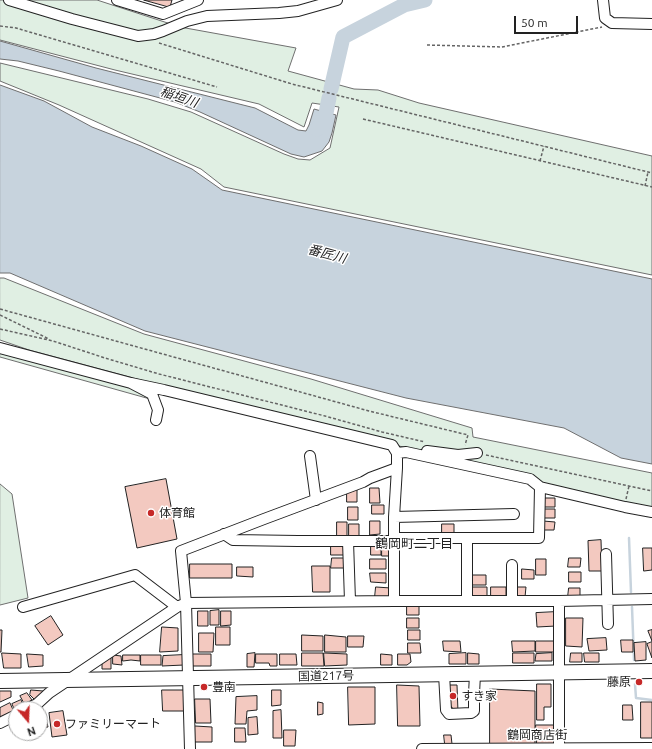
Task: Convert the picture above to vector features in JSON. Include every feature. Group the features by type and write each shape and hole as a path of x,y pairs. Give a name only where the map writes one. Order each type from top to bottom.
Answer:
{"highway":[{"name":"国道217号","path":"0,681 652,671"}],"street":[{"path":"9,0 138,36 154,34 187,21 207,16 298,11 337,0"},
{"path":"117,0 163,14 198,0"},
{"path":"603,0 605,18 612,23 652,24"},
{"path":"0,348 131,383 179,393 406,452 530,480 540,487 652,512"},
{"path":"131,383 152,394 158,410 156,420"},
{"path":"394,449 458,455 477,453"},
{"path":"394,449 397,468 394,517 394,601"},
{"path":"310,456 316,500"},
{"path":"190,749 188,679 182,605 181,551 397,468"},
{"path":"224,534 233,540 348,541 394,539 538,538 540,487"},
{"path":"394,517 514,514"},
{"path":"467,538 467,601"},
{"path":"348,541 350,602"},
{"path":"606,554 608,624"},
{"path":"512,565 512,601"},
{"path":"23,607 135,575 182,605"},
{"path":"40,701 69,679 182,605 394,601 559,601 652,599"},
{"path":"559,601 559,748"},
{"path":"444,674 446,710 449,714 471,713 474,711 475,674"},
{"name":"鶴岡商店街","path":"422,749 652,748"}],"path":[{"path":"427,46 502,47 605,26 609,20"},
{"path":"0,26 16,28 218,87"},
{"path":"138,36 292,84 652,173"},
{"path":"363,119 652,187"},
{"path":"540,161 544,146"},
{"path":"645,186 648,172"},
{"path":"0,309 369,411 468,435 464,450 652,491"},
{"path":"0,315 53,341"},
{"path":"0,329 53,341 159,374 330,417 382,432 427,442"},
{"path":"625,507 629,486"}],"green space":[{"path":"0,0 97,0 180,27 296,48 288,71 354,89 378,90 419,103 652,156 652,275 224,187 201,169 59,105 0,81 0,63 148,99 191,112 298,159 310,160 330,148 339,107 312,103 304,127 259,104 115,70 0,40"},
{"path":"0,278 4,278 144,334 311,379 472,428 473,437 652,473 652,509 545,485 458,461 163,386 29,350 0,340"},
{"path":"0,350 128,386 150,395 150,399 0,357"},
{"path":"0,484 12,494 28,598 0,605"}],"water":[{"path":"0,41 96,68 255,108 298,130 306,131 314,109 336,115 332,133 329,142 322,151 304,157 291,154 175,102 59,71 18,61 0,59"},
{"name":"番匠川","path":"0,85 44,101 92,127 141,146 192,169 222,190 652,279 652,464 621,458 564,428 406,398 145,331 10,273 0,273"}],"building":[{"path":"144,0 172,0 170,7"},
{"name":"体育館","path":"166,479 177,539 137,548 125,487"},
{"path":"370,488 379,488 380,503 370,503"},
{"path":"347,489 357,489 357,502 347,502"},
{"path":"543,498 555,498 555,507 543,507"},
{"path":"372,505 384,505 384,514 372,514"},
{"path":"348,507 358,507 358,520 348,520"},
{"path":"543,509 555,509 555,518 542,518"},
{"path":"370,521 380,521 380,534 370,535"},
{"path":"543,521 555,522 554,530 542,530"},
{"path":"337,522 347,522 347,537 337,537"},
{"path":"349,524 359,524 359,537 349,537"},
{"path":"442,524 454,524 454,533 442,533"},
{"path":"601,540 602,571 589,571 588,541"},
{"path":"371,542 381,542 381,555 371,555"},
{"path":"382,543 392,543 392,556 382,556"},
{"path":"331,546 346,546 346,555 331,555"},
{"path":"643,548 652,548 652,570 644,571"},
{"path":"332,558 347,558 347,568 331,568"},
{"path":"569,558 581,558 580,567 568,567"},
{"path":"370,559 386,559 386,569 370,569"},
{"path":"536,559 546,559 546,575 536,575"},
{"path":"190,564 232,564 232,578 190,578"},
{"path":"312,566 330,566 330,592 313,592"},
{"path":"237,567 253,567 253,577 237,576"},
{"path":"522,569 534,570 534,579 522,579"},
{"path":"569,572 581,572 581,582 569,582"},
{"path":"370,573 386,573 386,583 371,582"},
{"path":"471,575 486,575 486,585 471,585"},
{"path":"376,587 391,588 391,597 375,597"},
{"path":"471,587 487,587 487,597 471,597"},
{"path":"491,587 506,587 506,596 491,596"},
{"path":"514,587 526,587 525,597 514,597"},
{"path":"569,588 580,588 580,597 568,597"},
{"path":"407,605 419,605 419,615 407,615"},
{"path":"219,610 219,625 210,625 210,611"},
{"path":"198,611 208,611 208,626 198,626"},
{"path":"221,611 231,611 231,625 221,626"},
{"path":"556,612 556,626 537,627 536,613"},
{"path":"51,616 63,635 48,645 35,626"},
{"path":"407,618 419,618 419,628 407,628"},
{"path":"566,618 583,618 582,647 566,646"},
{"path":"162,627 178,628 178,651 160,652"},
{"path":"216,627 230,627 230,645 216,645"},
{"path":"0,630 2,630 1,652 0,652"},
{"path":"408,630 420,630 420,640 408,640"},
{"path":"652,630 652,641 648,631"},
{"path":"199,633 214,633 213,652 199,652"},
{"path":"302,635 323,636 323,651 302,651"},
{"path":"325,635 346,637 346,652 325,652"},
{"path":"348,636 364,636 363,647 348,647"},
{"path":"606,638 607,650 589,651 587,639"},
{"path":"621,640 633,640 633,652 622,652"},
{"path":"443,641 460,641 461,652 444,651"},
{"path":"512,641 535,641 535,651 513,652"},
{"path":"536,641 557,641 556,652 536,652"},
{"path":"646,642 646,660 635,661 634,643"},
{"path":"652,642 652,658 647,644"},
{"path":"408,643 420,643 421,653 408,653"},
{"path":"2,653 21,654 21,668 4,668"},
{"path":"255,653 254,667 247,667 247,654"},
{"path":"302,653 323,653 324,666 302,666"},
{"path":"324,653 347,654 347,665 325,666"},
{"path":"466,653 466,664 449,664 449,654"},
{"path":"468,653 479,654 479,664 468,664"},
{"path":"513,653 534,653 534,663 513,663"},
{"path":"552,653 552,661 535,661 536,654"},
{"path":"571,653 582,653 582,662 570,662"},
{"path":"584,653 599,653 599,662 585,662"},
{"path":"27,654 43,655 43,666 29,667"},
{"path":"193,654 211,654 211,666 192,666"},
{"path":"256,654 277,654 277,666 270,666 269,663 256,663"},
{"path":"280,654 296,654 297,665 280,665"},
{"path":"381,654 392,655 392,665 381,665"},
{"path":"398,654 410,654 411,662 407,665 398,665"},
{"path":"113,655 121,656 122,665 113,664"},
{"path":"123,655 140,655 140,661 123,661"},
{"path":"141,655 161,655 161,665 141,665"},
{"path":"183,655 184,665 162,666 163,656"},
{"path":"111,657 111,669 102,669 102,661"},
{"path":"537,684 551,684 551,707 544,707 544,720 537,720"},
{"path":"397,685 419,686 420,726 398,726"},
{"name":"すき家","path":"447,685 457,685 458,712 452,712 452,707 449,707"},
{"path":"348,687 375,687 375,724 349,725"},
{"path":"490,689 535,691 535,745 490,745"},
{"path":"31,690 43,691 43,695 35,700 30,695"},
{"path":"162,690 184,690 184,711 163,711"},
{"path":"272,690 281,690 281,705 272,706"},
{"path":"0,691 11,691 11,697 0,702"},
{"path":"27,693 32,700 23,701 20,696"},
{"path":"257,696 257,710 247,711 246,724 235,724 236,697"},
{"path":"195,699 210,699 211,723 196,723"},
{"path":"318,702 323,703 323,714 318,715"},
{"path":"641,702 652,702 652,738 641,738"},
{"path":"8,704 8,715 0,719 0,708"},
{"path":"623,705 632,705 633,720 623,720"},
{"path":"281,710 282,738 273,738 273,711"},
{"name":"ファミリーマート","path":"63,711 67,735 52,737 49,713"},
{"path":"257,717 258,734 248,735 248,718"},
{"path":"536,725 556,725 556,745 537,745"},
{"path":"195,726 212,727 212,742 195,742"},
{"path":"235,728 245,728 246,742 235,742"},
{"path":"284,730 296,730 295,746 284,746"},
{"path":"444,735 451,735 452,744 445,744"}],"waterway":[{"name":"稲垣川","path":"331,89 343,37 404,5 425,0"},
{"name":"稲垣川","path":"317,129 324,123 329,98"},
{"path":"629,538 631,592"},
{"path":"632,607 634,660"},
{"path":"635,684 636,698 652,700"}],"place":[{"name":"体育館","path":"151,513"},
{"name":"藤原","path":"639,682"},
{"name":"豊南","path":"204,687"},
{"name":"すき家","path":"453,696"},
{"name":"ファミリーマート","path":"57,724"}],"district":[{"name":"鶴岡町二丁目","path":"414,544"}]}
